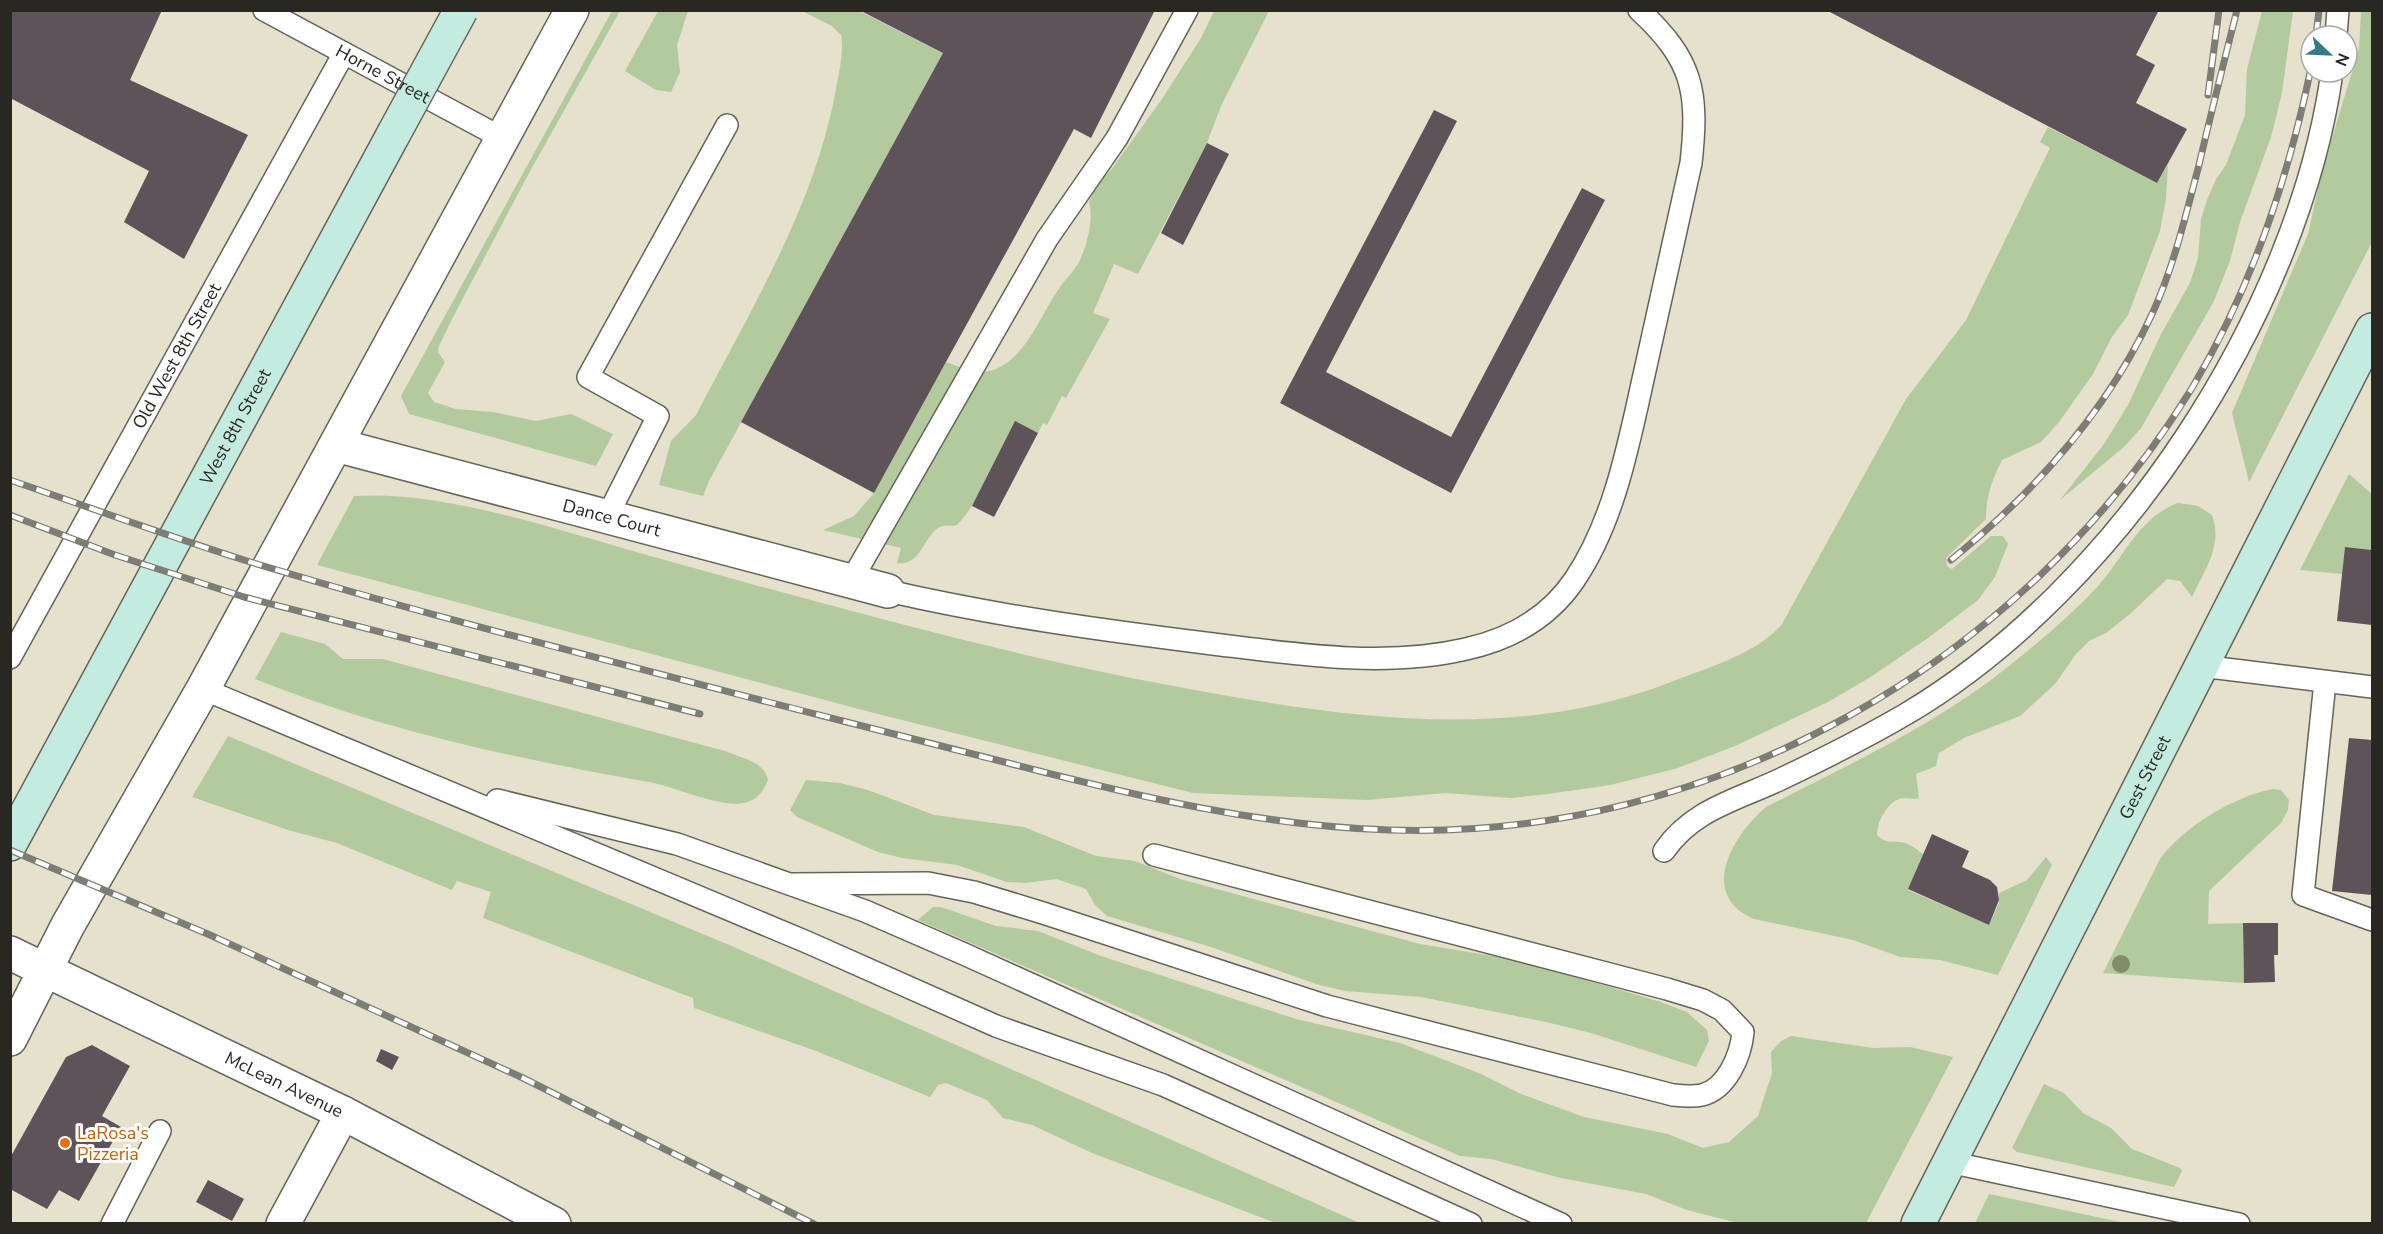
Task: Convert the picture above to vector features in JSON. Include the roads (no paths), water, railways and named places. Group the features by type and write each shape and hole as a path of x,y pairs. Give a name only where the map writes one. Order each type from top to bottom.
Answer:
{"street":[{"name":"West 8th Street","path":"10,844 461,10"},
{"path":"10,1039 68,925 203,688 572,10"},
{"name":"Gest Street","path":"1918,1224 2373,330"},
{"name":"Dance Court","path":"336,444 888,591"},
{"name":"McLean Avenue","path":"10,953 343,1113 555,1224"},
{"path":"283,1224 343,1113"}],"lane":[{"name":"Horne Street","path":"264,10 502,138"},
{"path":"851,581 1047,239 1117,138 1187,10"},
{"path":"888,591 1053,624 1264,650 1368,657 1404,657 1464,650 1509,636 1544,615 1574,581 1586,562 1605,516 1626,453 1691,163 1694,118 1688,75 1678,52 1639,10"},
{"name":"Old West 8th Street","path":"10,658 344,53"},
{"path":"1664,851 1690,821 1847,747 1907,714 1956,680 2032,617 2104,546 2177,451 2251,321 2299,204 2318,140 2330,84"},
{"path":"608,515 658,416 588,377 727,125"},
{"path":"2201,666 2373,687"},
{"path":"2325,682 2303,895 2373,920"},
{"path":"203,688 809,943 996,1026 1163,1085 1471,1224"},
{"path":"413,776 506,802 677,844 793,885 964,954 1561,1224"},
{"path":"793,885 928,883 949,886 1043,913 1327,1006 1444,1034 1642,1089 1673,1095 1705,1095 1727,1075 1738,1055 1743,1032 1722,1010 1703,1000 1575,964 1154,855"},
{"path":"112,1224 160,1131"},
{"path":"1949,1162 2239,1224"}],"railway":[{"path":"2208,95 2219,10"},
{"path":"1951,560 2012,507 2040,478 2091,416 2135,349 2153,312 2179,240 2237,10"},
{"path":"2317,24 2319,10"},
{"path":"10,480 214,550 501,633 1152,798 1246,816 1341,827 1389,830 1510,825 1628,804 1741,767 1849,716 1950,651 2041,574 2123,486 2192,388 2213,350 2250,273 2265,233 2291,151 2308,84"},
{"path":"10,515 115,555 244,597 700,714"},
{"path":"10,850 210,935 523,1078 814,1224"}],"place":[{"name":"LaRosa's Pizzeria","path":"65,1143"}]}
